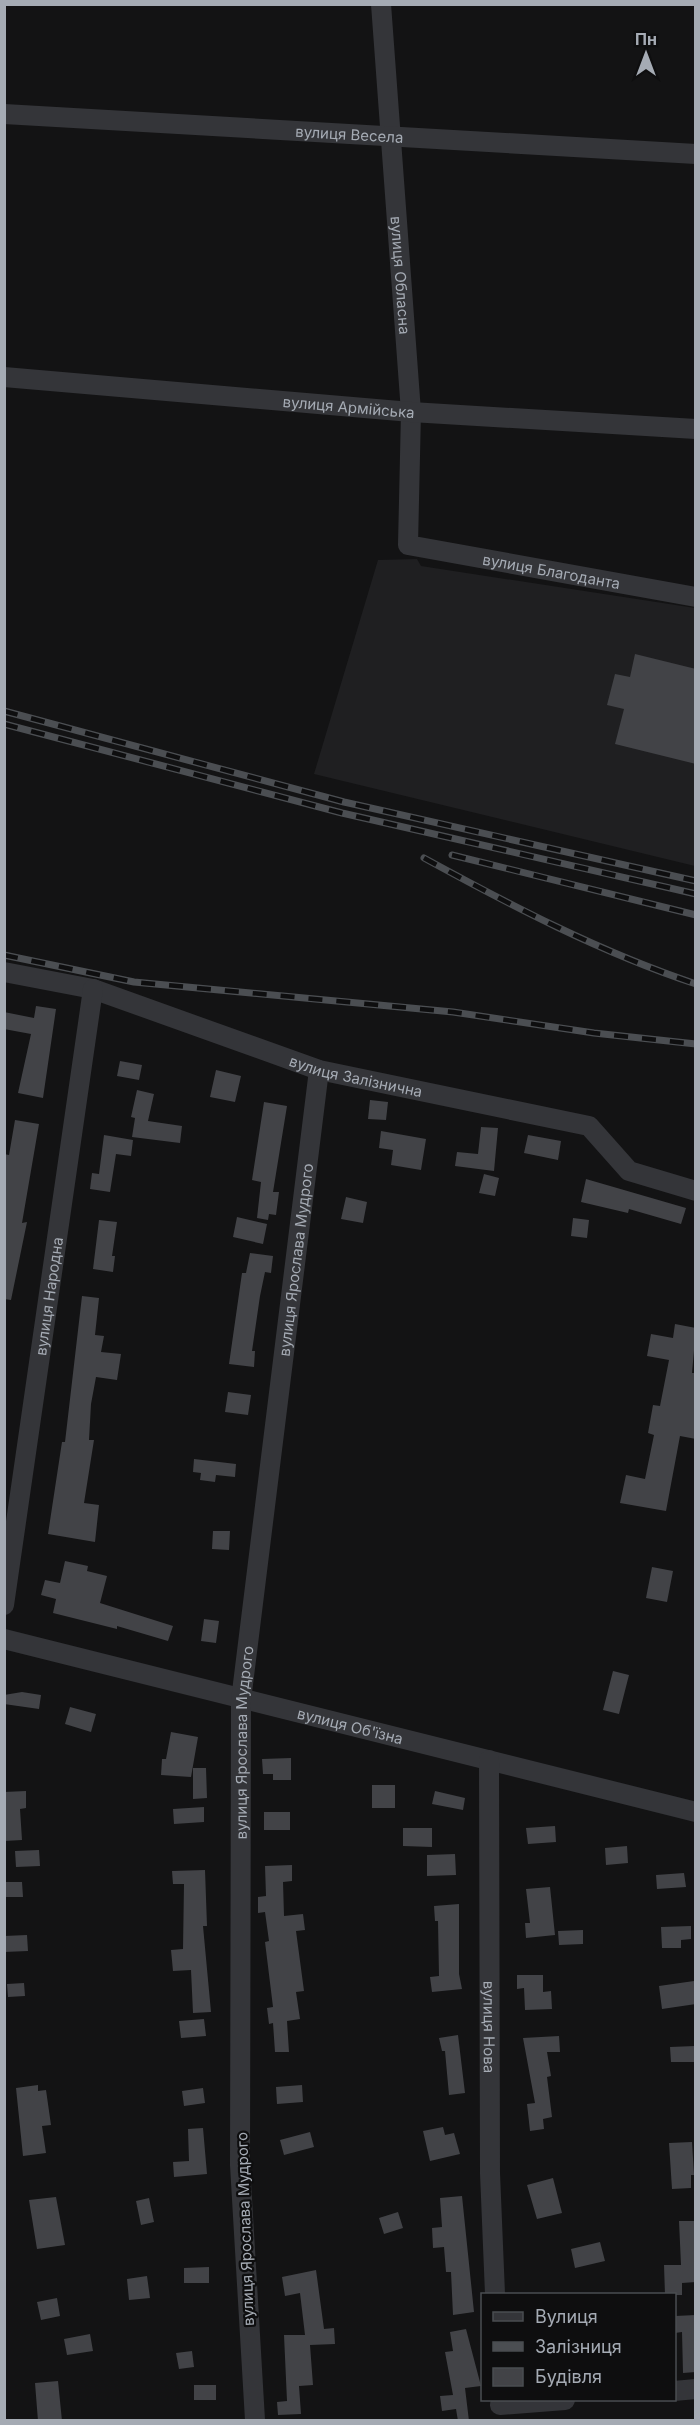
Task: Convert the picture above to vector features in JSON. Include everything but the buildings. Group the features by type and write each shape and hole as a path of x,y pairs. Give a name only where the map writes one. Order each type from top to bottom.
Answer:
{"street":[{"name":"вулиця Обласна","path":"381,4 411,412 408,545"},
{"name":"вулиця Весела","path":"4,114 696,154"},
{"name":"вулиця Армійська","path":"4,377 411,412 696,429"},
{"name":"вулиця Благоданта","path":"408,545 696,597"},
{"name":"вулиця Залізнична","path":"4,972 93,989 320,1070 589,1126 629,1171 696,1191"},
{"name":"вулиця Народна","path":"4,1605 93,989"},
{"name":"вулиця Ярослава Мудрого","path":"255,2421 240,2165 241,1700 320,1070"},
{"name":"вулиця Об'їзна","path":"4,1639 696,1812"},
{"name":"вулиця Нова","path":"489,1760 490,2173 495,2293"},
{"path":"676,2391 696,2389"},
{"path":"500,2408 557,2401"}],"shaded area":[{"path":"417,559 421,566 695,608 695,866 314,774 378,560"}],"railway":[{"path":"4,711 344,802 696,881"},
{"path":"4,724 342,813 696,894"},
{"path":"452,855 696,915"},
{"path":"424,858 591,943 696,984"},
{"path":"4,955 134,982 453,1012 594,1033 696,1044"}]}
